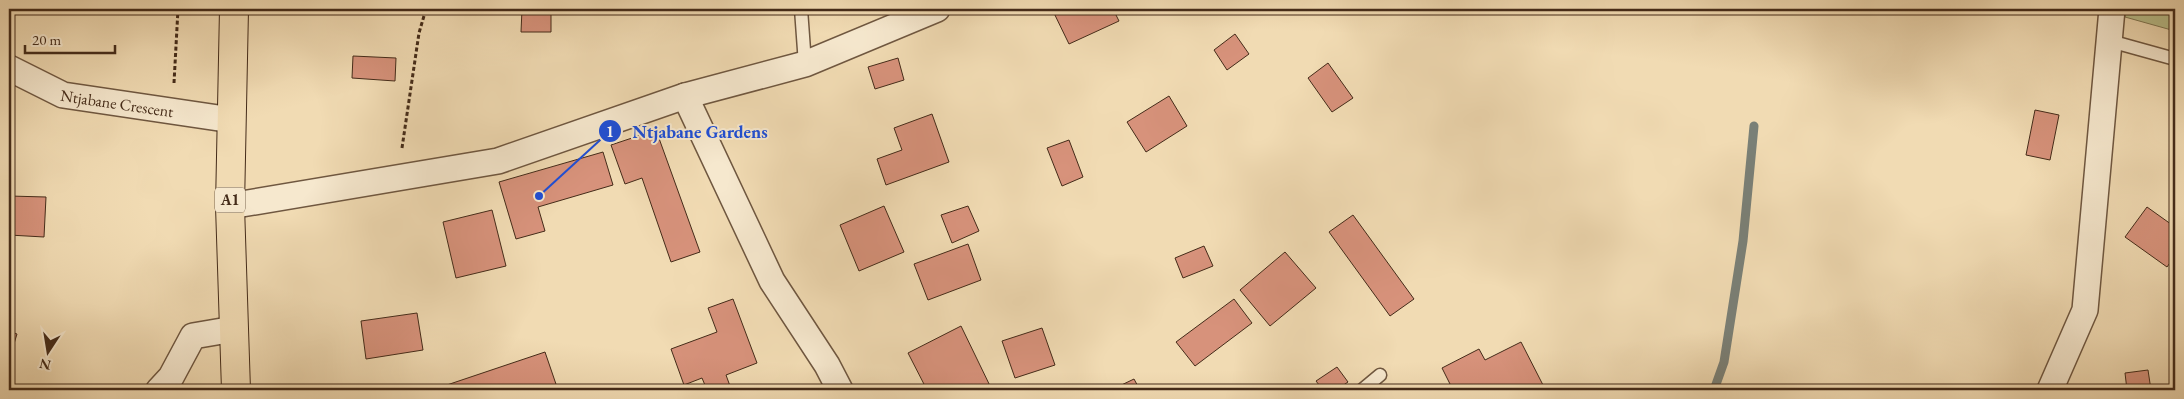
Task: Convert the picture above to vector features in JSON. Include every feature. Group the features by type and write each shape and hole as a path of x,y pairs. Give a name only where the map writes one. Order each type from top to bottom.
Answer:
{"main road":[{"name":"A1","path":"234,9 230,206 236,390"}],"street":[{"path":"230,206 498,160 685,96 805,64 937,9"},
{"path":"2050,390 2085,310 2112,9"},
{"name":"Ntjabane Crescent","path":"9,68 63,95 232,120"},
{"path":"685,96 772,281 827,364 840,390"},
{"path":"159,390 171,377 193,336 234,329"}],"lane":[{"path":"801,9 805,64"},
{"path":"2110,41 2175,59"},
{"path":"1362,390 1380,375"}],"path":[{"path":"172,112 178,9"},
{"path":"398,178 419,33 426,9"}],"green space":[{"path":"2125,9 2175,9 2175,31 2125,17"}],"building":[{"path":"522,9 551,9 551,32 521,32"},
{"path":"1052,9 1113,9 1119,21 1069,44"},
{"path":"1235,34 1249,54 1227,70 1214,50"},
{"path":"353,56 396,58 395,81 352,78"},
{"path":"898,58 904,80 875,89 868,67"},
{"path":"1328,63 1353,98 1332,112 1308,78"},
{"path":"1169,96 1187,126 1146,152 1127,122"},
{"path":"2035,110 2059,115 2050,160 2026,155"},
{"path":"932,114 949,162 886,185 877,159 902,150 894,128"},
{"path":"656,130 700,252 671,262 642,178 625,184 611,145"},
{"path":"1069,140 1083,177 1062,186 1047,148"},
{"path":"603,152 613,185 538,207 545,231 516,239 499,182"},
{"path":"9,196 46,197 44,237 9,235"},
{"path":"884,206 904,252 859,271 840,225"},
{"path":"968,206 979,231 952,243 941,215"},
{"path":"2147,207 2175,227 2175,256 2167,267 2125,237"},
{"path":"492,210 506,266 456,278 443,222"},
{"path":"1353,215 1414,299 1390,316 1329,232"},
{"path":"968,244 981,280 928,300 914,264"},
{"path":"1204,246 1213,266 1183,278 1175,258"},
{"path":"1285,252 1316,288 1270,326 1240,290"},
{"path":"733,299 757,363 726,375 730,386 718,390 707,390 702,378 684,385 671,349 717,332 708,308"},
{"path":"1234,299 1252,323 1195,366 1176,342"},
{"path":"417,313 423,350 366,359 361,321"},
{"path":"961,326 992,390 927,390 908,353"},
{"path":"1042,328 1055,365 1015,378 1002,341"},
{"path":"9,331 17,334 9,360"},
{"path":"1521,342 1543,385 1533,390 1453,390 1442,368 1479,349 1485,360"},
{"path":"545,352 558,390 528,390 526,386 513,390 432,390"},
{"path":"1337,367 1348,382 1336,390 1323,390 1316,381"},
{"path":"2148,370 2151,390 2127,390 2125,373"},
{"path":"1134,379 1140,390 1111,390"}],"waterway":[{"path":"1714,390 1724,362 1743,241 1754,126"}],"place":[{"name":"Ntjabane Gardens","path":"539,196"}]}
